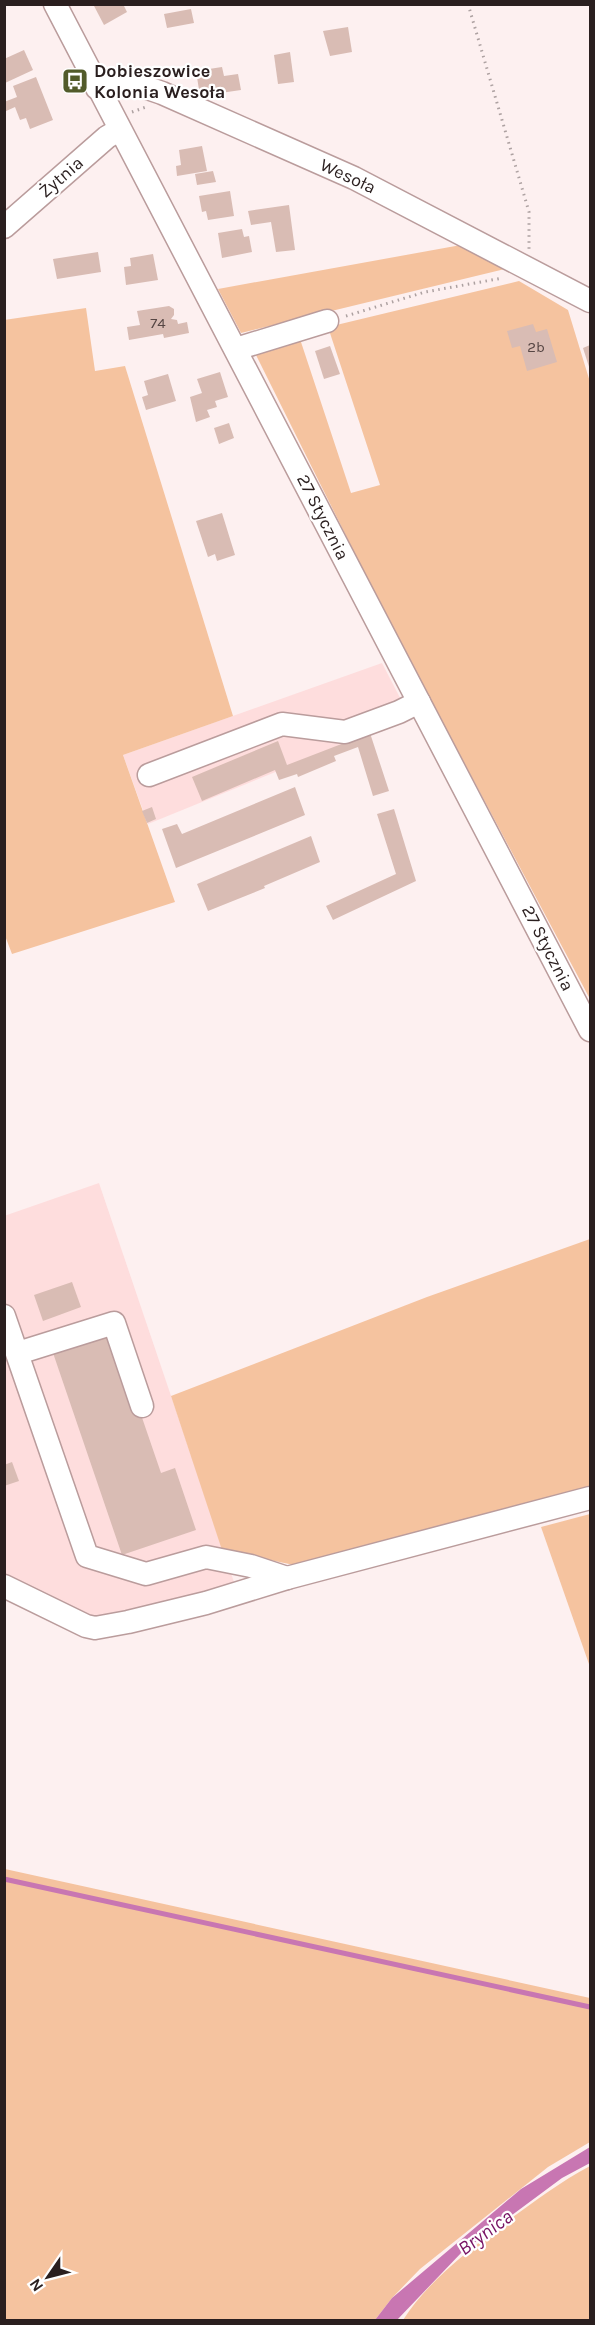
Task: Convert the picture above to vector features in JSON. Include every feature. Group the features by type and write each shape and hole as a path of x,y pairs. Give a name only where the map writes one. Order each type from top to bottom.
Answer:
{"street":[{"name":"27 Stycznia","path":"55,4 591,1030"},
{"name":"Wesoła","path":"97,88 121,79 162,93 354,178 591,301"},
{"name":"Żytnia","path":"4,227 107,136 119,130"},
{"path":"237,349 327,321"},
{"path":"149,775 282,724 345,732 419,702"},
{"path":"4,1316 15,1366 87,1556 146,1574 206,1557 251,1566 287,1578"},
{"path":"15,1366 114,1323 142,1406"},
{"path":"4,1586 86,1626 95,1628 206,1603 287,1578 591,1498"}],"path":[{"path":"327,321 425,292 511,277 523,265 530,245 529,212 468,4"}],"shaded area":[{"path":"461,245 509,268 241,333 218,289"},
{"path":"519,281 568,310 590,382 590,999 386,616 252,347 299,336 351,493 380,485 328,327"},
{"path":"86,308 95,371 125,366 233,716 123,755 175,902 12,954 4,933 4,320"},
{"path":"382,663 410,717 148,824 123,755"},
{"path":"99,1183 235,1585 96,1620 5,1577 4,1216"},
{"path":"590,1239 590,1487 299,1566 222,1550 171,1396 427,1297"},
{"path":"590,1514 590,1667 541,1527"},
{"path":"5,1869 590,1998 590,2142 548,2167 420,2269 392,2298 375,2320 5,2320"},
{"path":"590,2166 590,2320 403,2320 413,2305 437,2279 464,2255 537,2200"}],"water":[{"name":"Brynica","path":"590,2147 590,2163 562,2178 462,2252 397,2320 375,2320 392,2298 521,2189"}],"building":[{"path":"93,4 123,4 127,12 104,25"},
{"path":"191,9 194,23 167,28 164,14"},
{"path":"348,27 352,52 330,56 323,31"},
{"path":"24,50 33,70 5,83 4,59"},
{"path":"290,52 294,82 278,84 274,55"},
{"path":"222,67 224,76 238,74 241,90 200,96 196,71"},
{"path":"36,77 53,120 30,129 26,118 20,120 15,107 4,112 4,102 17,97 13,86"},
{"path":"202,146 207,171 177,176 176,166 181,165 179,150"},
{"path":"213,171 216,182 197,185 195,174"},
{"path":"230,191 234,216 208,220 206,211 202,212 199,196"},
{"path":"289,205 295,250 276,252 271,222 251,225 248,211"},
{"path":"242,229 244,237 249,236 252,252 222,258 218,233"},
{"path":"98,252 101,272 57,279 53,259"},
{"path":"153,254 158,280 126,285 124,267 131,266 130,258"},
{"path":"169,306 174,309 171,319 177,320 178,324 187,322 189,333 164,338 163,334 129,340 127,327 140,325 137,311"},
{"path":"533,324 536,332 547,329 557,362 527,371 520,346 512,348 507,331"},
{"path":"590,345 590,370 583,348"},
{"path":"330,346 340,374 324,379 315,351"},
{"path":"220,372 228,397 215,401 217,407 207,410 210,417 196,422 190,397 202,393 197,379"},
{"path":"168,374 176,401 146,410 142,397 148,395 144,381"},
{"path":"229,423 234,438 219,444 214,428"},
{"path":"222,513 235,555 217,561 215,554 208,557 196,521"},
{"path":"370,733 389,791 373,796 358,747 334,756 336,761 298,777 297,774 279,780 275,770 202,801 192,777 278,741 287,765"},
{"path":"295,787 305,815 176,868 162,829 177,824 182,834"},
{"path":"152,807 156,819 147,823 142,811"},
{"path":"394,809 416,881 333,920 326,906 396,874 377,814"},
{"path":"311,836 320,862 208,911 197,884"},
{"path":"72,1282 81,1307 43,1321 34,1295"},
{"path":"112,1330 161,1473 175,1468 196,1530 122,1555 52,1350"},
{"path":"12,1462 19,1481 4,1486 4,1465"}],"waterway":[{"path":"4,1879 590,2007"}],"place":[{"name":"Dobieszowice Kolonia Wesoła","path":"75,81"}]}
